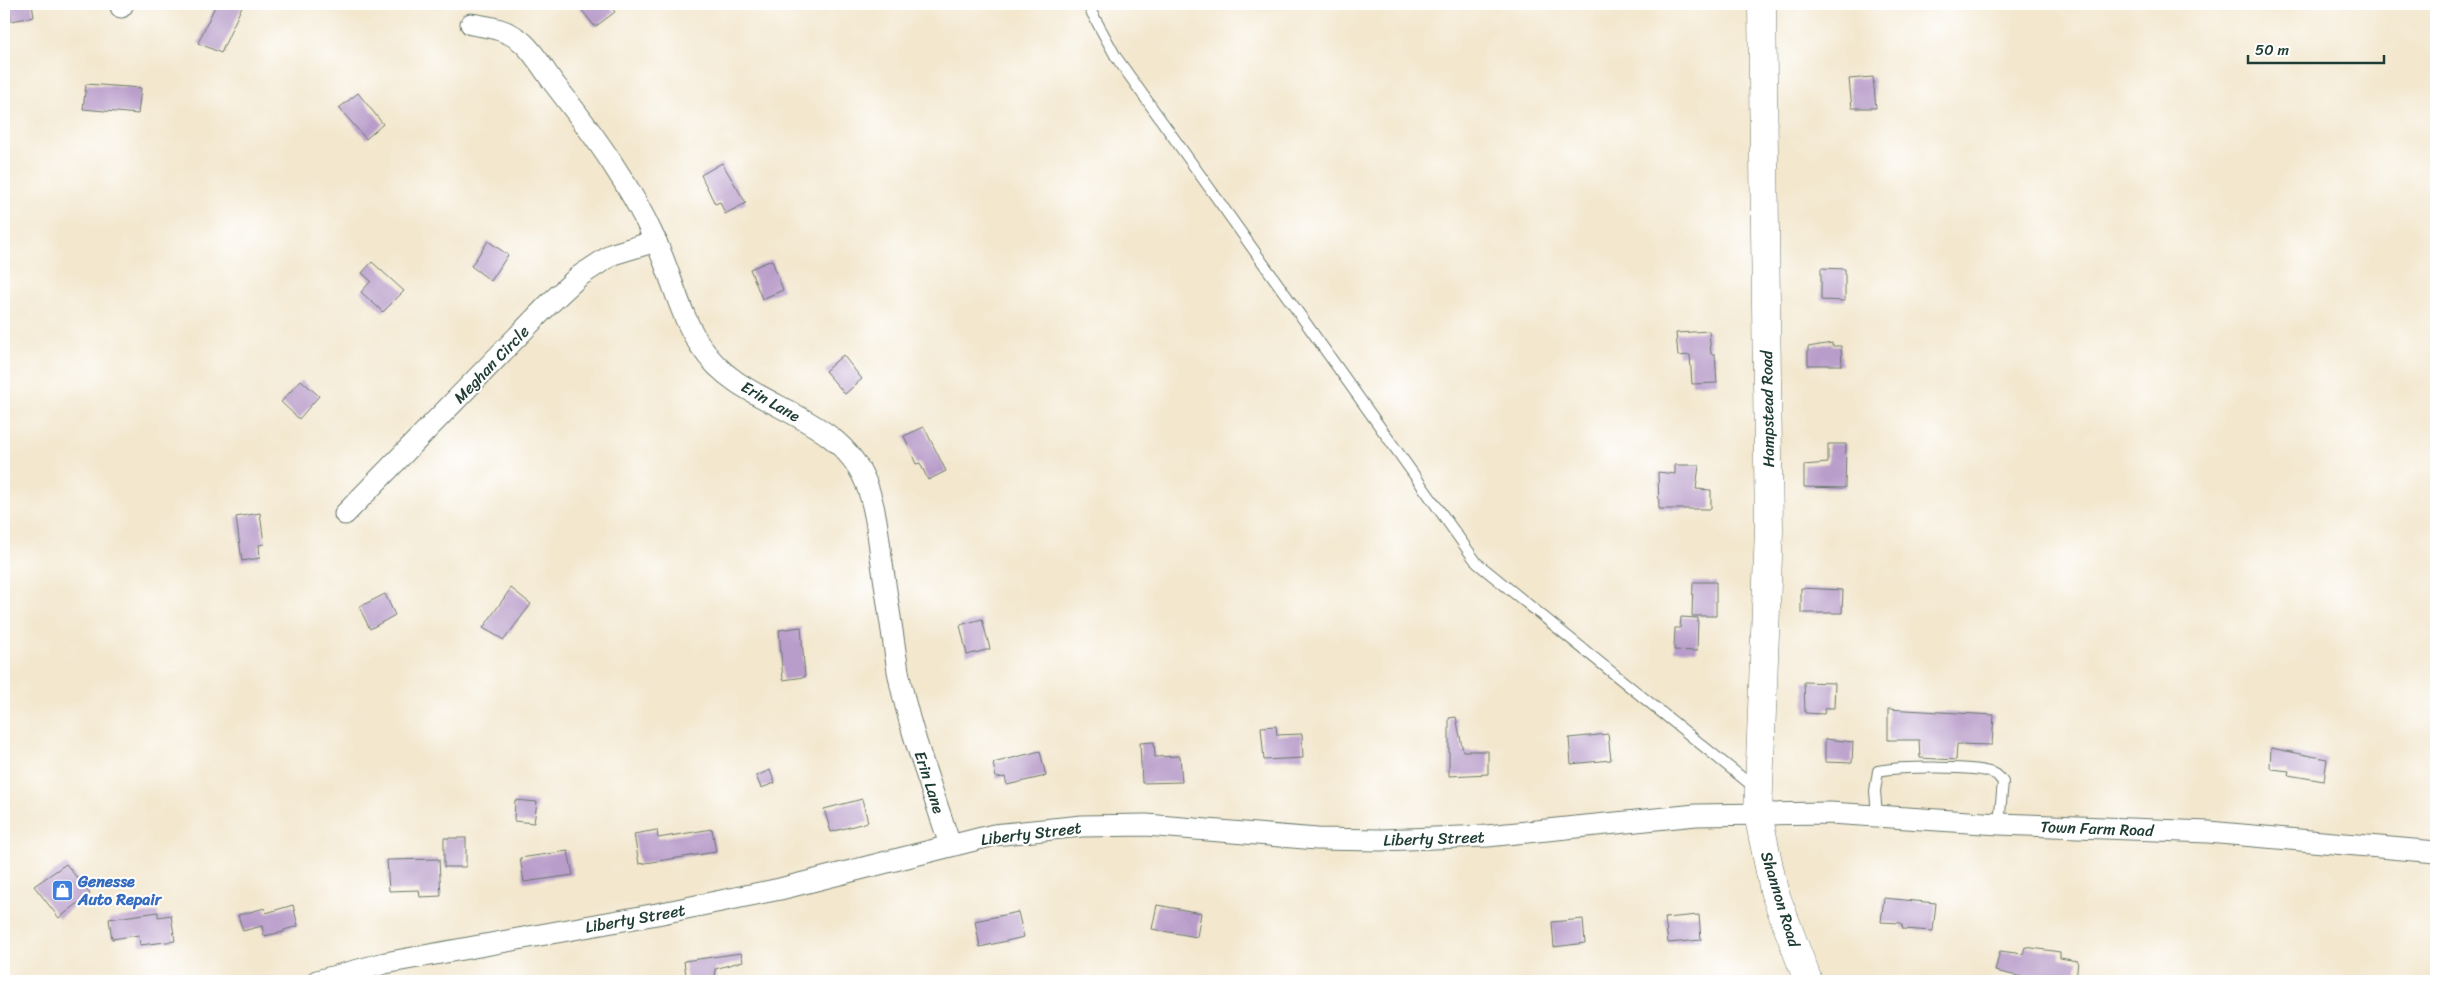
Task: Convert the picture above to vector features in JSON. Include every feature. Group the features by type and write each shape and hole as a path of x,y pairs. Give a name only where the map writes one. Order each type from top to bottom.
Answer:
{"street":[{"name":"Hampstead Road","path":"1758,802 1769,530 1762,4"},
{"name":"Erin Lane","path":"471,24 500,28 522,42 601,144 634,197 656,241 691,329 702,348 716,365 775,405 828,434 843,448 866,482 876,525 899,673 908,714 950,845"},
{"name":"Meghan Circle","path":"345,514 547,306 578,277 613,254 656,241"},
{"name":"Town Farm Road","path":"1758,802 1877,815 1999,824 2208,832 2436,852"},
{"name":"Liberty Street","path":"317,981 393,961 657,914 780,889 860,870 950,845 1009,833 1082,826 1146,825 1317,839 1406,840 1506,834 1696,815 1758,802"},
{"name":"Shannon Road","path":"1758,802 1768,871 1808,981"}],"lane":[{"path":"1087,4 1116,57 1477,563 1758,802"},
{"path":"1877,815 1875,791 1878,771 1911,768 1983,770 1996,774 2003,782 1999,824"}],"building":[{"path":"8,4 32,4 34,17 11,21"},
{"path":"216,4 243,4 221,53 198,43"},
{"path":"577,4 608,4 615,12 595,27"},
{"path":"1873,77 1876,108 1852,108 1849,79"},
{"path":"86,84 141,88 138,114 83,109"},
{"path":"358,93 383,124 366,139 339,108"},
{"path":"722,163 746,203 725,214 720,202 715,204 701,175"},
{"path":"488,241 508,255 491,281 471,266"},
{"path":"772,260 783,290 762,299 750,269"},
{"path":"372,262 404,291 383,312 361,292 371,281 362,273"},
{"path":"1821,268 1845,269 1845,301 1821,300"},
{"path":"1709,331 1711,354 1715,354 1717,383 1692,384 1690,355 1678,356 1676,333"},
{"path":"1832,343 1832,346 1841,346 1842,365 1808,365 1808,347"},
{"path":"843,355 862,379 845,394 825,371"},
{"path":"301,380 319,396 299,419 281,402"},
{"path":"924,427 946,471 928,480 920,463 916,464 904,436"},
{"path":"1828,444 1846,444 1845,488 1804,487 1804,465 1828,463"},
{"path":"1675,465 1699,465 1696,489 1711,490 1711,509 1659,509 1658,472 1675,474"},
{"path":"260,513 264,544 259,545 260,558 242,561 236,517"},
{"path":"1693,582 1716,582 1716,616 1692,616"},
{"path":"511,588 531,604 504,640 483,628"},
{"path":"1801,588 1843,590 1842,613 1801,613"},
{"path":"385,594 395,615 370,629 359,607"},
{"path":"1681,617 1698,618 1697,651 1674,650 1675,628 1680,628"},
{"path":"982,619 990,649 967,655 960,625"},
{"path":"801,627 805,677 783,680 779,630"},
{"path":"1804,682 1835,683 1834,708 1826,708 1824,714 1805,713"},
{"path":"1888,709 1994,715 1992,745 1957,744 1956,760 1920,758 1919,740 1888,740"},
{"path":"1456,717 1463,751 1488,751 1488,774 1449,776 1449,718"},
{"path":"1276,726 1277,735 1302,734 1303,758 1264,760 1261,727"},
{"path":"1608,734 1611,760 1571,764 1569,738"},
{"path":"1825,739 1853,742 1852,763 1825,762"},
{"path":"1154,742 1155,757 1180,756 1182,782 1142,783 1140,743"},
{"path":"2271,748 2327,759 2324,781 2288,775 2289,771 2272,769 2270,767"},
{"path":"1040,751 1046,776 1007,785 1005,777 996,778 993,763"},
{"path":"770,770 775,783 761,788 756,776"},
{"path":"862,799 868,822 831,832 824,809"},
{"path":"515,800 537,802 534,823 514,821"},
{"path":"712,829 716,852 639,864 634,834 657,830 658,838"},
{"path":"444,838 466,838 466,867 444,867"},
{"path":"568,851 573,875 524,882 520,858"},
{"path":"439,859 441,896 420,897 419,890 389,891 387,860"},
{"name":"Genesse Auto Repair","path":"66,864 90,894 59,918 34,886"},
{"path":"1884,898 1936,903 1933,931 1903,929 1901,923 1881,922"},
{"path":"293,905 298,926 284,930 284,932 264,936 262,926 243,931 238,915 265,908 266,913"},
{"path":"1157,905 1201,913 1197,937 1152,929"},
{"path":"158,912 158,917 171,915 175,941 140,945 139,935 112,939 109,919"},
{"path":"1018,912 1024,937 980,947 975,921"},
{"path":"1699,915 1701,940 1668,943 1665,918"},
{"path":"1583,919 1585,943 1554,947 1552,922"},
{"path":"2025,947 2060,952 2060,958 2078,961 2076,981 2041,981 1995,971 2000,951 2023,954"},
{"path":"741,953 743,961 715,969 716,979 687,981 684,961"}],"place":[{"name":"Genesse Auto Repair","path":"62,890"}]}
